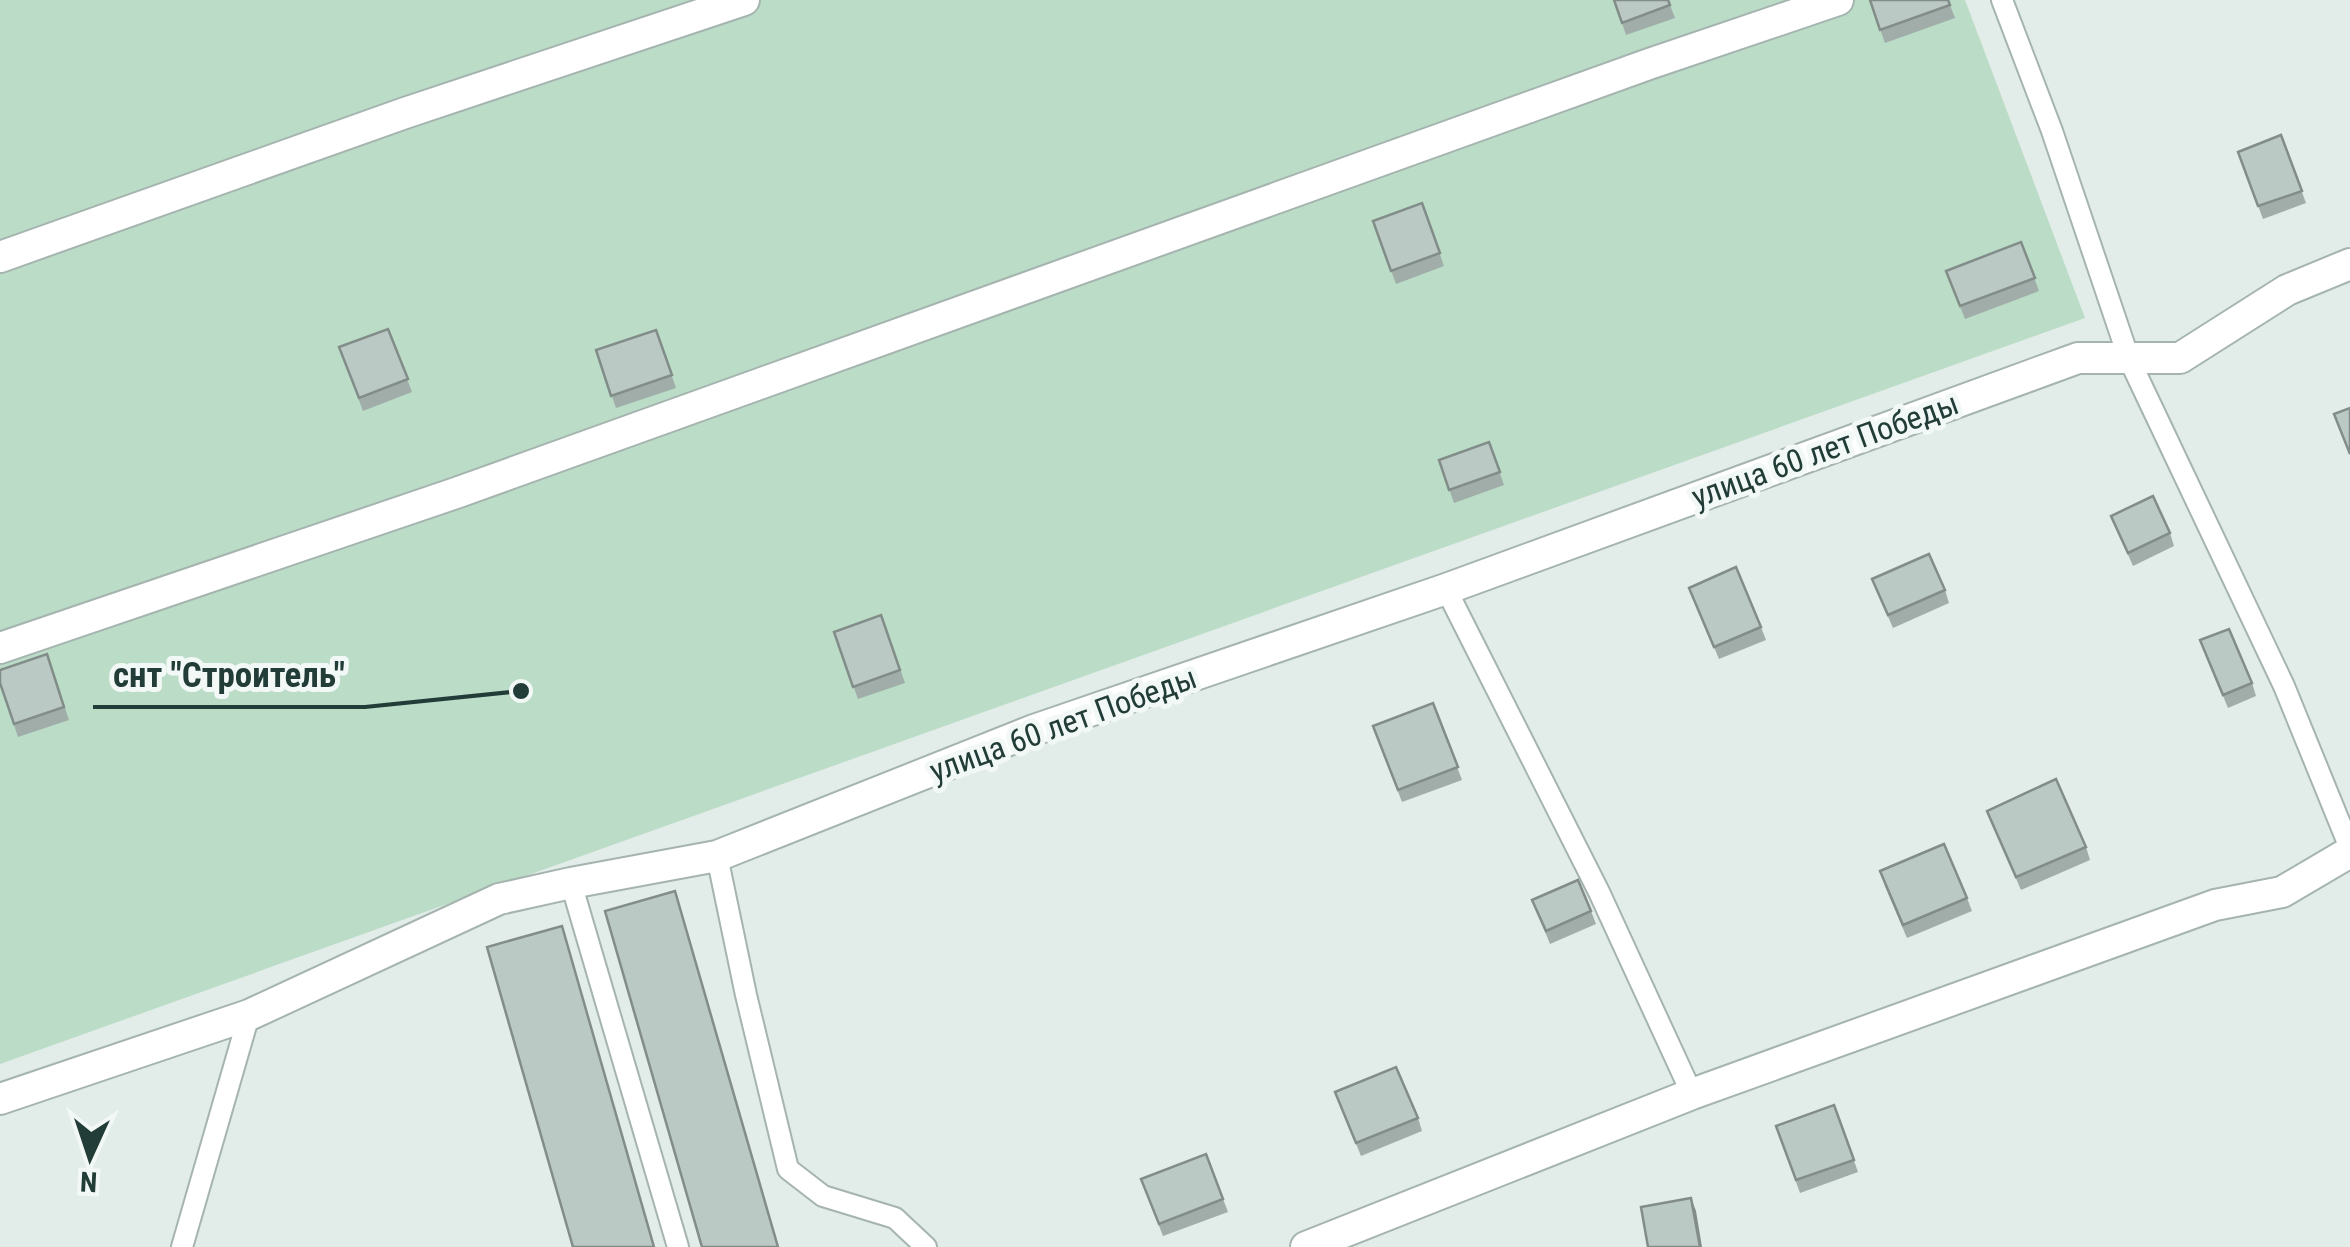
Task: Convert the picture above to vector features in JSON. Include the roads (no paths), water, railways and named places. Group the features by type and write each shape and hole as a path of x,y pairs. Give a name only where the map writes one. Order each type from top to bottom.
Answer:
{"street":[{"path":"0,257 405,113 744,0"},
{"path":"0,648 456,493 1630,70 1838,0"},
{"name":"улица 60 лет Победы","path":"0,1099 250,1015 499,899 717,856 1034,730 1446,589 2078,358 2180,358 2287,290 2350,264"},
{"path":"1306,1247 1692,1094 2216,905 2282,892 2350,850"}],"lane":[{"path":"2002,0 2052,131 2130,359 2284,686 2350,850"},
{"path":"1446,589 1599,892 1692,1094"},
{"path":"717,856 788,1169 823,1196 895,1218 926,1247"},
{"path":"571,883 678,1247"},
{"path":"182,1247 250,1015"}],"place":[{"name":"снт \"Строитель\"","path":"521,691"}]}
